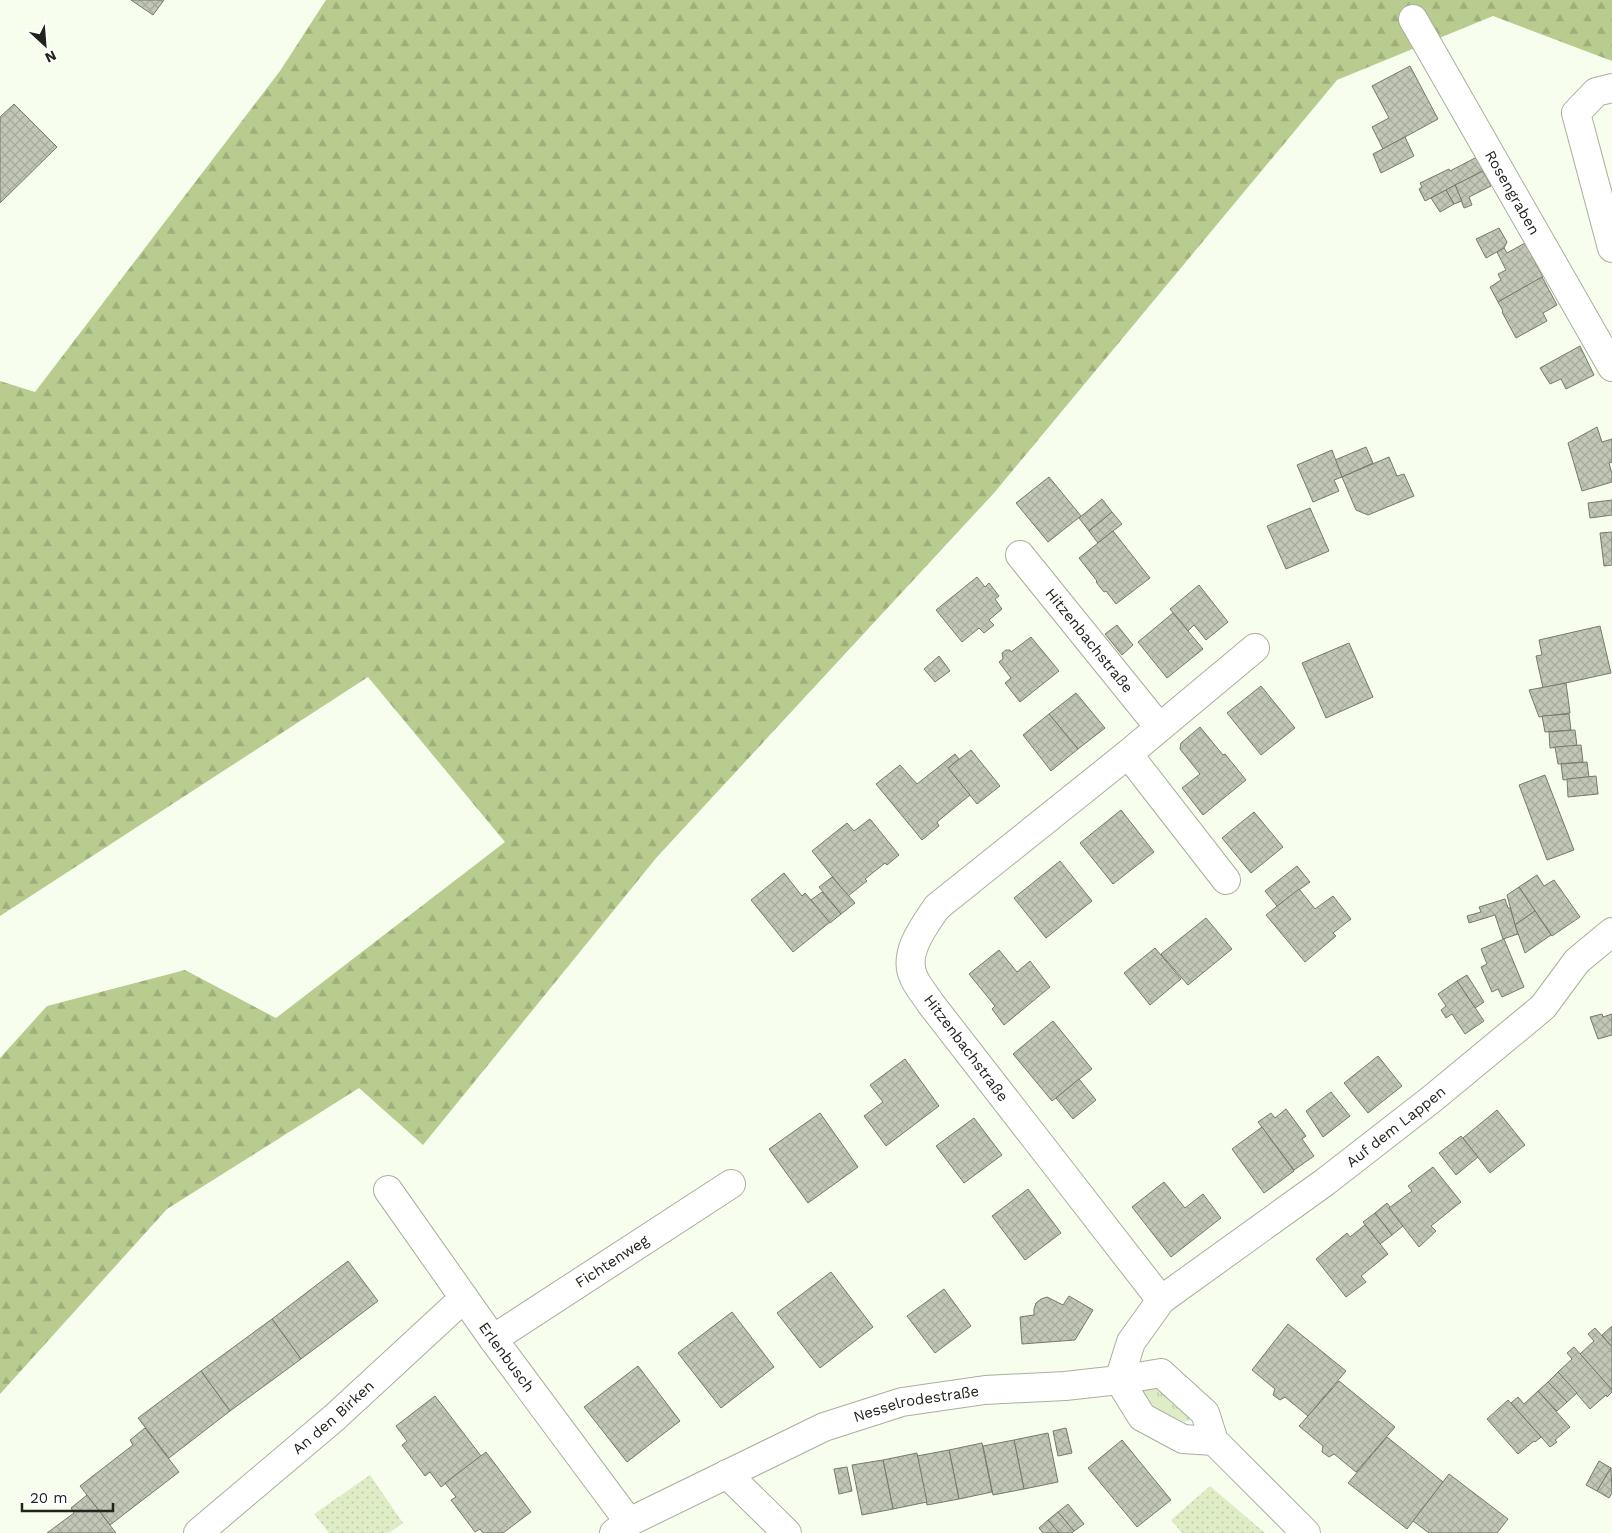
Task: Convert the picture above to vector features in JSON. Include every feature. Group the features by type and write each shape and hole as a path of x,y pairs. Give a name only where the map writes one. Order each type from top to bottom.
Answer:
{"street":[{"name":"Rosengraben","path":"1413,19 1612,367"},
{"path":"1612,88 1596,92 1576,113 1612,248"},
{"name":"Hitzenbachstraße","path":"1020,555 1159,727"},
{"name":"Hitzenbachstraße","path":"1162,1300 931,1004 913,977 911,960 917,936 937,907 1128,754 1256,648"},
{"path":"1128,754 1226,880"},
{"name":"Auf dem Lappen","path":"1162,1300 1325,1182 1477,1062 1543,1007 1577,961 1612,932"},
{"name":"Fichtenweg","path":"493,1339 731,1184"},
{"name":"Erlenbusch","path":"388,1190 493,1339 621,1527"},
{"name":"An den Birken","path":"198,1533 334,1418 464,1298"},
{"path":"1162,1300 1131,1342 1119,1380 1142,1417 1183,1439 1214,1442"},
{"name":"Nesselrodestraße","path":"621,1527 824,1427 902,1402 986,1390 1065,1386 1161,1373 1205,1413 1214,1442 1306,1533"},
{"path":"727,1474 787,1533"}],"green space":[{"path":"326,0 1612,0 1612,61 1493,16 1337,80 994,493 657,857 423,1145 359,1088 167,1209 0,1394 0,1058 47,1006 185,970 276,1018 505,842 368,677 0,916 0,381 35,392 280,71"},
{"path":"1152,1381 1190,1412 1189,1420 1185,1422 1176,1418 1144,1398 1142,1387"},
{"path":"370,1475 403,1523 389,1533 329,1533 314,1514"},
{"path":"1210,1486 1265,1533 1182,1533 1171,1520"}],"building":[{"path":"131,0 164,0 153,15"},
{"path":"1410,66 1438,119 1383,149 1372,127 1389,118 1372,86"},
{"path":"14,104 57,147 0,203 0,117"},
{"path":"1405,137 1414,156 1381,173 1373,154"},
{"path":"1477,157 1483,171 1425,201 1419,189 1422,187 1420,183 1449,169 1450,171"},
{"path":"1483,171 1491,186 1469,197 1472,205 1464,208 1455,185"},
{"path":"1455,185 1462,201 1454,204 1446,190"},
{"path":"1446,190 1454,204 1440,212 1431,198"},
{"path":"1499,228 1507,242 1504,248 1486,258 1476,239"},
{"path":"1525,243 1543,277 1498,302 1490,287 1501,280 1498,274 1506,270 1497,252 1504,248 1507,253"},
{"path":"1542,277 1557,305 1543,313 1547,321 1516,338 1498,302"},
{"path":"1580,346 1594,375 1566,389 1561,379 1550,384 1540,368"},
{"path":"1597,427 1602,442 1612,439 1612,462 1609,463 1612,482 1582,491 1568,443"},
{"path":"1366,447 1373,463 1342,477 1335,460"},
{"path":"1332,450 1342,477 1334,480 1339,491 1313,502 1297,465"},
{"path":"1389,457 1397,476 1404,474 1414,496 1368,515 1356,510 1342,477"},
{"path":"1049,477 1081,516 1048,542 1016,503"},
{"path":"1102,499 1112,512 1089,531 1079,518"},
{"path":"1612,500 1612,515 1590,518 1588,503"},
{"path":"1310,508 1329,551 1286,569 1267,526"},
{"path":"1112,512 1122,524 1098,543 1089,531"},
{"path":"1113,531 1150,578 1116,604 1106,591 1104,592 1079,558"},
{"path":"1612,532 1612,565 1604,566 1600,533"},
{"path":"977,577 985,587 989,583 999,596 995,599 1002,609 989,620 994,625 984,633 979,628 962,642 936,610"},
{"path":"1199,585 1228,622 1206,640 1194,625 1188,631 1170,609"},
{"path":"1173,613 1203,649 1167,678 1138,642"},
{"path":"1117,625 1133,645 1122,655 1105,634"},
{"path":"1600,626 1611,673 1543,688 1536,656 1542,655 1539,640"},
{"path":"1031,637 1059,671 1020,702 1005,683 1011,678 999,662 1003,659 1002,653 1006,650 1011,652"},
{"path":"1349,643 1373,697 1326,718 1302,663"},
{"path":"939,656 950,671 935,682 924,669"},
{"path":"1566,683 1570,713 1539,717 1529,690"},
{"path":"1261,686 1295,728 1261,755 1227,713"},
{"path":"1076,693 1105,728 1078,749 1049,714"},
{"path":"1049,714 1078,749 1051,771 1023,735"},
{"path":"1569,714 1571,730 1545,732 1542,716"},
{"path":"1200,727 1246,780 1203,815 1182,788 1200,774 1180,749 1181,743"},
{"path":"1575,730 1577,746 1550,748 1549,732"},
{"path":"1581,745 1583,762 1558,764 1555,747"},
{"path":"971,750 1000,786 977,804 948,768"},
{"path":"955,754 959,759 948,768 970,795 937,822 939,826 922,840 876,784 900,765 917,784"},
{"path":"1587,762 1589,777 1563,780 1561,764"},
{"path":"1545,775 1574,850 1547,860 1519,785"},
{"path":"1596,776 1598,794 1568,797 1567,779"},
{"path":"1121,810 1154,852 1113,884 1080,843"},
{"path":"1254,812 1283,847 1251,873 1222,838"},
{"path":"870,819 899,855 887,865 885,863 865,879 867,881 848,896 812,851 847,823 854,831"},
{"path":"1060,861 1092,901 1046,938 1014,898"},
{"path":"1297,866 1310,882 1277,906 1265,891"},
{"path":"784,873 802,896 805,893 830,922 793,952 751,900"},
{"path":"1537,875 1544,886 1554,880 1580,917 1552,936 1519,887"},
{"path":"832,877 855,903 841,914 819,887"},
{"path":"1519,887 1535,911 1515,925 1507,895"},
{"path":"1299,889 1315,909 1333,896 1351,919 1333,933 1336,936 1305,962 1266,915"},
{"path":"822,892 841,914 830,923 811,900"},
{"path":"1505,899 1508,908 1510,908 1518,934 1503,939 1495,915 1469,923 1467,916 1481,912 1479,907"},
{"path":"1535,911 1551,935 1525,953 1515,925"},
{"path":"1206,918 1232,949 1188,985 1161,954"},
{"path":"1504,939 1524,987 1502,997 1498,989 1492,992 1481,967 1487,964 1481,949"},
{"path":"1155,948 1181,979 1150,1005 1124,973"},
{"path":"999,950 1017,972 1030,961 1050,987 1004,1025 992,1009 995,1006 969,974"},
{"path":"1467,975 1484,1002 1475,1008 1457,981"},
{"path":"1457,981 1484,1021 1465,1034 1452,1014 1446,1018 1441,1010 1446,1006 1438,994"},
{"path":"1602,1014 1603,1017 1612,1014 1612,1035 1598,1039 1590,1017"},
{"path":"1053,1021 1092,1069 1052,1101 1013,1054"},
{"path":"1378,1056 1402,1086 1368,1113 1344,1083"},
{"path":"905,1059 939,1106 886,1146 864,1116 883,1102 870,1085"},
{"path":"1079,1079 1096,1100 1073,1119 1056,1098"},
{"path":"1331,1092 1350,1116 1323,1137 1306,1111"},
{"path":"1286,1109 1306,1136 1302,1139 1314,1156 1294,1170 1258,1122 1271,1113 1275,1118"},
{"path":"1497,1110 1525,1145 1490,1173 1463,1138"},
{"path":"820,1113 858,1167 808,1203 769,1149"},
{"path":"974,1118 1002,1155 964,1183 936,1146"},
{"path":"1262,1127 1294,1171 1264,1193 1232,1149"},
{"path":"1461,1136 1478,1157 1456,1175 1439,1153"},
{"path":"1433,1167 1461,1202 1431,1226 1436,1231 1419,1247 1389,1208 1412,1191 1408,1186"},
{"path":"1164,1182 1185,1208 1203,1194 1221,1218 1171,1257 1132,1207"},
{"path":"1028,1189 1061,1233 1025,1260 992,1216"},
{"path":"1387,1203 1403,1226 1392,1235 1375,1213"},
{"path":"1375,1213 1392,1235 1380,1244 1363,1222"},
{"path":"1365,1225 1388,1254 1361,1276 1366,1282 1346,1297 1316,1259 1347,1233 1350,1237"},
{"path":"348,1261 378,1301 301,1359 272,1319"},
{"path":"831,1272 873,1327 820,1368 777,1313"},
{"path":"944,1289 971,1326 935,1353 907,1316"},
{"path":"1069,1296 1093,1310 1075,1340 1022,1344 1020,1317 1034,1315 1036,1303 1041,1299 1047,1297 1063,1305"},
{"path":"732,1312 774,1367 721,1408 678,1353"},
{"path":"272,1319 301,1359 230,1411 201,1371"},
{"path":"1288,1324 1346,1371 1308,1416 1285,1397 1280,1400 1273,1395 1275,1389 1252,1370"},
{"path":"1612,1326 1612,1347 1602,1335"},
{"path":"1595,1328 1612,1347 1612,1390 1580,1354 1594,1341 1588,1334"},
{"path":"1574,1347 1612,1390 1607,1397 1606,1395 1590,1409 1558,1372 1572,1359 1567,1353"},
{"path":"638,1366 680,1421 627,1462 584,1407"},
{"path":"201,1371 230,1411 169,1458 138,1418"},
{"path":"1558,1372 1577,1393 1567,1402 1548,1382"},
{"path":"1339,1381 1395,1427 1356,1472 1334,1454 1329,1457 1322,1452 1323,1446 1299,1426"},
{"path":"1548,1382 1567,1402 1557,1411 1538,1391"},
{"path":"1538,1391 1570,1427 1550,1447 1511,1403 1518,1397 1524,1404"},
{"path":"435,1396 481,1456 441,1487 430,1472 425,1476 402,1445 407,1441 396,1426"},
{"path":"1508,1400 1541,1437 1518,1454 1487,1419"},
{"path":"145,1428 179,1472 110,1525 80,1486 133,1445 130,1440"},
{"path":"1066,1428 1072,1453 1058,1456 1053,1431"},
{"path":"1048,1433 1058,1482 1024,1489 1014,1440"},
{"path":"1387,1437 1443,1482 1407,1529 1348,1483"},
{"path":"1014,1440 1024,1489 993,1495 983,1446"},
{"path":"1122,1440 1171,1500 1137,1527 1088,1468"},
{"path":"982,1443 992,1492 959,1499 949,1450"},
{"path":"949,1450 959,1499 927,1505 917,1456"},
{"path":"486,1452 531,1512 503,1533 483,1533 480,1529 475,1532 451,1500 456,1497 445,1483"},
{"path":"917,1453 927,1502 893,1509 883,1460"},
{"path":"883,1460 893,1509 862,1515 852,1465"},
{"path":"1599,1461 1611,1468 1597,1491 1586,1485"},
{"path":"847,1467 852,1491 839,1494 834,1469"},
{"path":"1611,1468 1612,1493 1609,1498 1597,1491"},
{"path":"1449,1474 1508,1519 1497,1533 1429,1533 1413,1521"},
{"path":"87,1495 116,1533 47,1533 74,1513 71,1508"},
{"path":"1068,1504 1084,1524 1074,1531 1058,1512"},
{"path":"1058,1512 1074,1531 1072,1533 1059,1533 1048,1520"},
{"path":"1048,1520 1059,1533 1043,1533 1039,1528"}]}
